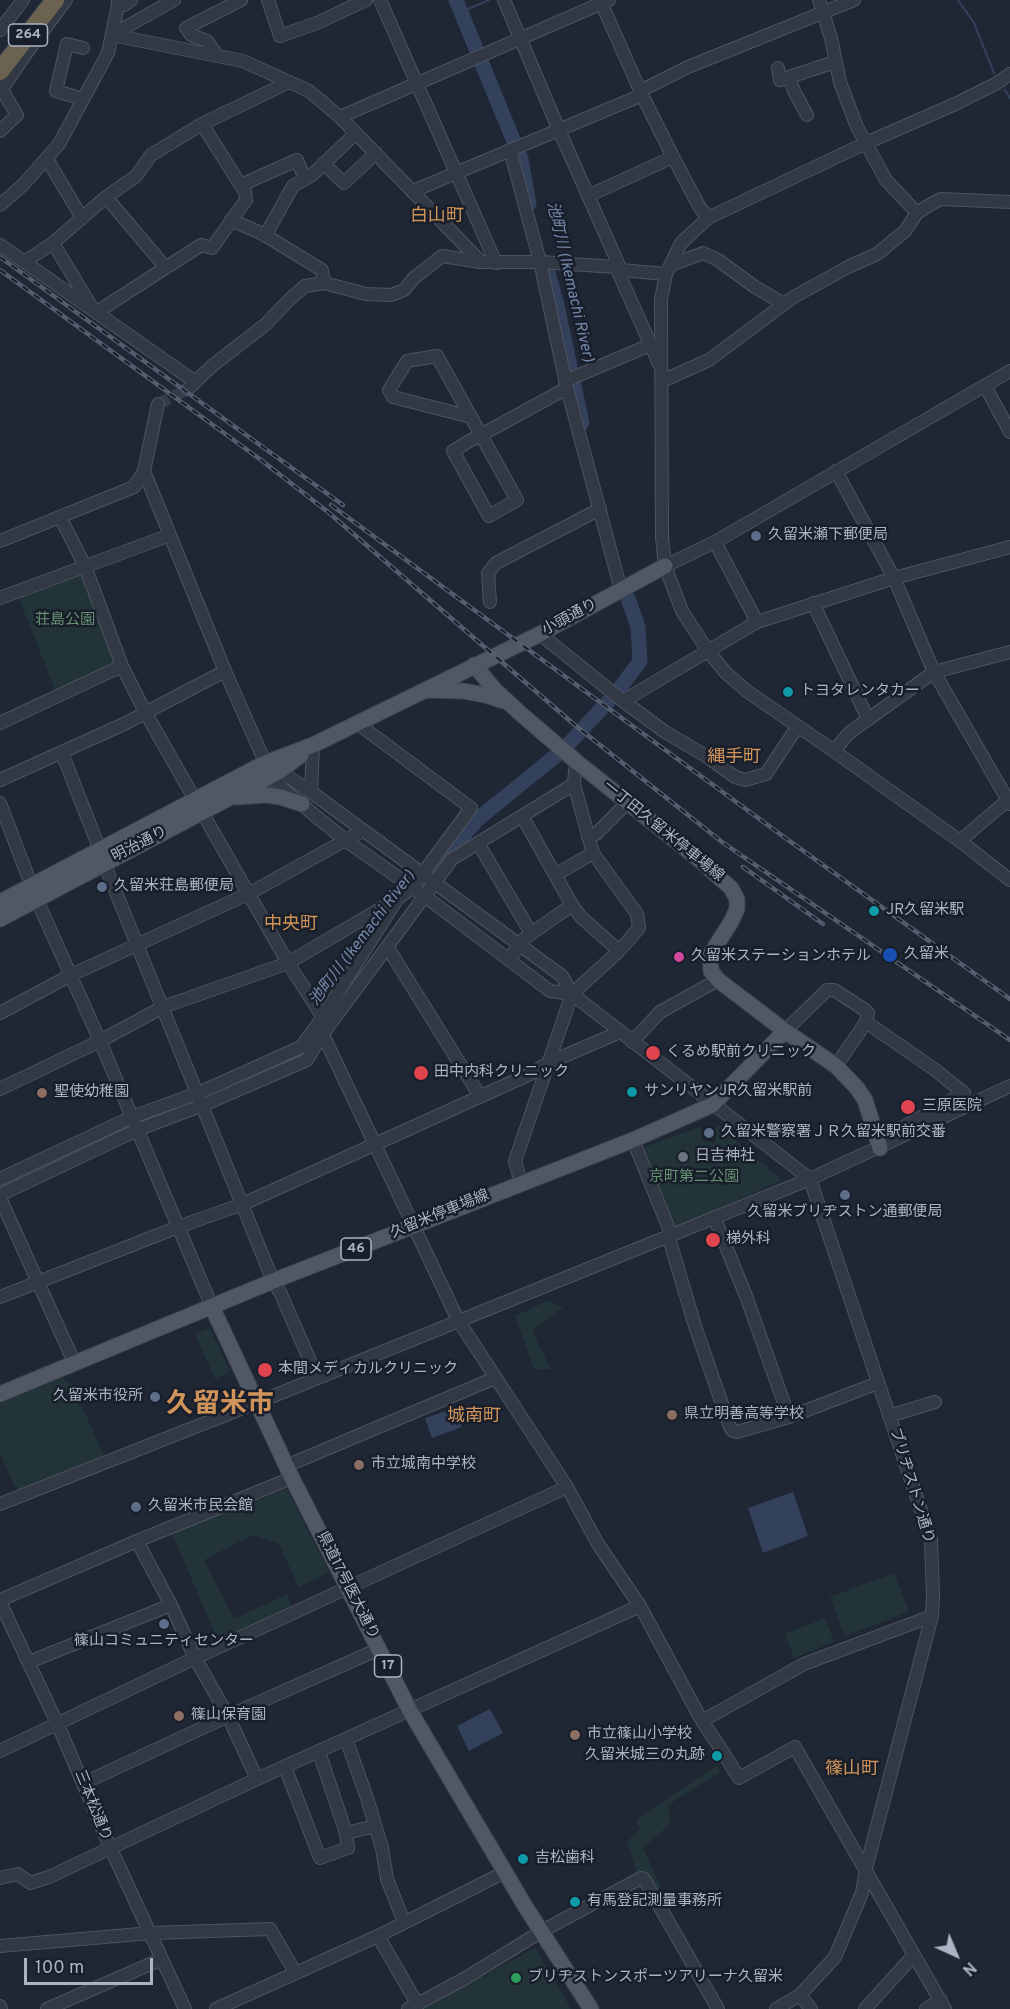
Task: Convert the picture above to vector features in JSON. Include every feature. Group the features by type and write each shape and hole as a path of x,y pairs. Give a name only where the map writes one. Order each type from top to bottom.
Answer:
{"highway":[{"name":"264","path":"0,51 40,0"},
{"name":"264","path":"0,71 55,0"}],"main road":[{"name":"小頭通り","path":"474,666 540,634 665,566"},
{"path":"272,770 313,745 474,666"},
{"name":"一丁田久留米停車場線","path":"474,666 508,703 723,880 737,899 737,909 710,956 711,970 718,980"},
{"path":"423,690 463,691 485,695 508,703"},
{"name":"明治通り","path":"198,807 228,799 272,770"},
{"name":"明治通り","path":"0,902 31,886 102,857 272,770"},
{"path":"228,799 267,795 306,798"},
{"name":"明治通り","path":"0,919 37,900 102,857"},
{"path":"718,980 784,1031 836,1066 865,1100 879,1145"},
{"name":"46","path":"712,1105 784,1031"},
{"name":"久留米停車場線","path":"0,1394 273,1281 633,1140 712,1105"},
{"name":"県道17号医大通り","path":"212,1307 289,1472 410,1711 505,1872 591,2009"}],"street":[{"path":"0,30 23,0"},
{"path":"0,131 17,115 1,91 66,0"},
{"path":"2,198 23,185 59,144 108,53 118,3 124,5 131,0"},
{"path":"112,35 174,0"},
{"path":"217,55 207,41 191,35 186,28 242,0"},
{"path":"268,0 280,36 317,23 366,0"},
{"path":"380,0 496,262"},
{"path":"504,0 619,268 662,376"},
{"path":"819,0 831,38 840,82 857,127 886,180 916,213"},
{"path":"413,191 559,130 641,93 688,67 854,0"},
{"path":"340,117 604,1 641,93 699,206 708,218"},
{"path":"112,35 243,61 309,91 340,117 481,262"},
{"path":"83,48 67,44 56,91 83,99"},
{"path":"778,68 780,80 835,62"},
{"path":"1010,74 953,105 866,143 708,218 681,243 668,270 661,300 662,537 665,566 682,611 708,651 726,673 748,692 960,841 1010,880"},
{"path":"789,77 807,115"},
{"path":"24,262 53,243 106,197 136,176 152,155 202,124 290,82"},
{"path":"95,311 201,245 212,248 246,200 241,185 202,124"},
{"path":"265,236 293,186 312,175 356,133"},
{"path":"510,150 540,262 566,385 621,590"},
{"path":"323,164 344,183 376,153"},
{"path":"588,196 673,157"},
{"path":"47,159 82,218"},
{"path":"241,185 297,160 305,179"},
{"path":"106,197 166,268"},
{"path":"662,376 709,360 784,304 848,267 878,254 905,231 916,213 941,199 1010,202"},
{"path":"231,220 265,236 322,270 324,283"},
{"path":"53,243 95,311"},
{"path":"0,245 95,311 191,385 266,324 305,286 324,283 366,294 391,296 404,290 414,278 442,256 481,262 540,262 668,270 703,253 718,260 755,287 784,304"},
{"path":"471,417 393,397 389,390 407,361 437,356 471,417 481,435 517,500 489,516 453,451 481,435 566,385 650,345"},
{"path":"665,566 715,542 1010,371"},
{"path":"985,386 1010,432"},
{"path":"0,541 134,488 144,471 158,404"},
{"path":"144,471 225,670 272,770 306,798 345,840 426,897 550,991 572,994"},
{"path":"836,471 894,578 934,672 1009,800 960,841"},
{"path":"490,602 488,573 496,563 600,509"},
{"path":"60,517 85,566 122,666 145,712 321,1025 412,1226 458,1320 567,1486 598,1544 640,1606 702,1721 739,1778 795,1747 943,2005 926,2009"},
{"path":"0,598 170,535"},
{"path":"715,542 757,622"},
{"path":"623,701 757,622 894,578 1010,547"},
{"path":"813,603 868,719"},
{"path":"540,634 623,701 735,777 745,780 766,774 798,726"},
{"path":"834,751 849,733 934,672 1010,652"},
{"path":"0,723 122,666"},
{"path":"0,780 62,753 225,670"},
{"path":"0,1089 100,1041 163,1007 288,963 412,888 471,808 357,723"},
{"path":"306,798 313,745"},
{"path":"62,753 273,1281 317,1377"},
{"path":"521,1184 515,1161 572,994 619,951 639,928 637,914 592,853 574,784 576,761"},
{"path":"0,1179 132,1117 197,1093 301,1047 388,948 452,860 574,784"},
{"path":"306,798 362,831 562,976 572,994 810,1179"},
{"path":"588,837 596,834 627,802"},
{"path":"0,803 31,886 100,1041 212,1307"},
{"path":"522,816 572,905 581,917 619,951"},
{"path":"0,1013 71,975 249,894 362,831"},
{"path":"478,843 531,933"},
{"path":"555,875 592,853"},
{"path":"74,1362 0,1196 137,1130 203,1105 307,1060 321,1025 397,899"},
{"path":"509,960 531,933 572,905"},
{"path":"388,948 480,1096"},
{"path":"632,1042 660,1012 718,980"},
{"path":"784,1031 827,990 834,990 865,1010 868,1013 866,1022 836,1066"},
{"path":"866,1022 934,1069 964,1093 879,1145"},
{"path":"0,1297 243,1204 620,1032"},
{"path":"0,1504 810,1179 1010,1086"},
{"path":"633,1140 670,1234 695,1326 730,1427 737,1432 789,1417 878,1383"},
{"name":"ブリヂストン通り","path":"776,2009 800,1995 836,1958 862,1893 866,1868 932,1616 931,1540 810,1179"},
{"path":"714,1217 742,1286 789,1417"},
{"path":"0,1601 495,1378"},
{"path":"889,1416 935,1402"},
{"path":"0,1751 567,1486"},
{"path":"137,1540 258,1779"},
{"name":"三本松通り","path":"0,1601 185,2009"},
{"path":"29,1662 171,1605"},
{"path":"0,1878 18,1874 30,1882 49,1877 258,1779 640,1606"},
{"path":"702,1721 804,1665 932,1616"},
{"path":"84,1784 228,1716 379,1649"},
{"path":"346,1740 382,1848 387,1879 404,1922"},
{"path":"285,1767 320,1858 348,1848 346,1833 319,1752"},
{"path":"346,1833 375,1826"},
{"path":"216,2009 378,1936 505,1872"},
{"path":"378,1936 413,2007 634,1880 644,1879 718,2009"},
{"path":"0,1946 151,1933 270,1929 295,1972"},
{"path":"865,2009 914,1955"},
{"path":"47,2009 162,1959"},
{"path":"800,1995 811,2009"}],"green space":[{"name":"荘島公園","path":"83,570 118,662 56,692 17,594"},
{"name":"京町第二公園","path":"719,1126 782,1180 674,1229 639,1149 700,1127 704,1141 716,1143 714,1128"},
{"path":"549,1300 563,1308 532,1331 551,1369 534,1369 515,1316"},
{"path":"210,1328 230,1372 215,1379 195,1334"},
{"path":"59,1376 72,1384 104,1456 17,1491 0,1454 0,1398"},
{"path":"287,1489 329,1572 299,1588 279,1544 253,1535 204,1560 234,1619 287,1594 292,1608 218,1641 172,1533"},
{"path":"894,1573 909,1612 844,1636 830,1597"},
{"path":"825,1618 834,1642 794,1658 785,1634"},
{"path":"717,1765 720,1772 668,1805 671,1823 643,1848 661,1887 655,1890 647,1877 637,1873 627,1842 640,1828 636,1820"},
{"name":"ブリヂストンスポーツアリーナ久留米","path":"535,1948 571,2009 423,2009"}],"water":[{"path":"455,1408 462,1427 432,1438 425,1418"},
{"path":"793,1492 808,1536 763,1553 748,1508"},
{"path":"490,1709 503,1733 469,1751 457,1726"}],"waterway":[{"name":"池町川 (Ikemachi River)","path":"456,0 521,159 529,204"},
{"path":"461,12 489,0"},
{"path":"958,0 974,23 994,73"},
{"path":"1005,90 1010,98"},
{"name":"池町川 (Ikemachi River)","path":"545,262 557,305 582,423"},
{"name":"池町川 (Ikemachi River)","path":"440,868 479,818 563,750 617,692 640,661 638,627 628,598"},
{"name":"池町川 (Ikemachi River)","path":"241,1080 298,1056 313,1039"},
{"name":"池町川 (Ikemachi River)","path":"0,1187 189,1102"}],"tunnel":[{"path":"158,404 188,389"}],"railway":[{"path":"0,257 343,505"},
{"path":"0,270 261,460 328,512 576,726 722,842 1010,1040"},
{"path":"331,505 784,837 1010,999"},
{"path":"743,867 823,924"}],"place":[{"name":"久留米瀬下郵便局","path":"756,536"},
{"name":"トヨタレンタカー","path":"788,692"},
{"name":"久留米荘島郵便局","path":"102,887"},
{"name":"JR久留米駅","path":"874,911"},
{"name":"久留米","path":"890,955"},
{"name":"久留米ステーションホテル","path":"679,957"},
{"name":"くるめ駅前クリニック","path":"653,1053"},
{"name":"田中内科クリニック","path":"421,1073"},
{"name":"サンリヤンJR久留米駅前","path":"632,1092"},
{"name":"聖使幼稚園","path":"42,1093"},
{"name":"三原医院","path":"908,1107"},
{"name":"久留米警察署ＪＲ久留米駅前交番","path":"709,1133"},
{"name":"日吉神社","path":"683,1157"},
{"name":"久留米ブリヂストン通郵便局","path":"845,1195"},
{"name":"梯外科","path":"713,1240"},
{"name":"本間メディカルクリニック","path":"265,1370"},
{"name":"久留米市役所","path":"155,1397"},
{"name":"県立明善高等学校","path":"672,1415"},
{"name":"市立城南中学校","path":"359,1465"},
{"name":"久留米市民会館","path":"136,1507"},
{"name":"篠山コミュニティセンター","path":"164,1624"},
{"name":"篠山保育園","path":"179,1716"},
{"name":"市立篠山小学校","path":"575,1735"},
{"name":"久留米城三の丸跡","path":"717,1756"},
{"name":"吉松歯科","path":"523,1859"},
{"name":"有馬登記測量事務所","path":"575,1902"},
{"name":"ブリヂストンスポーツアリーナ久留米","path":"516,1978"}],"district":[{"name":"白山町","path":"437,217"},
{"name":"縄手町","path":"734,758"},
{"name":"中央町","path":"291,925"},
{"name":"久留米市","path":"220,1407"},
{"name":"城南町","path":"474,1417"},
{"name":"篠山町","path":"852,1770"}]}
